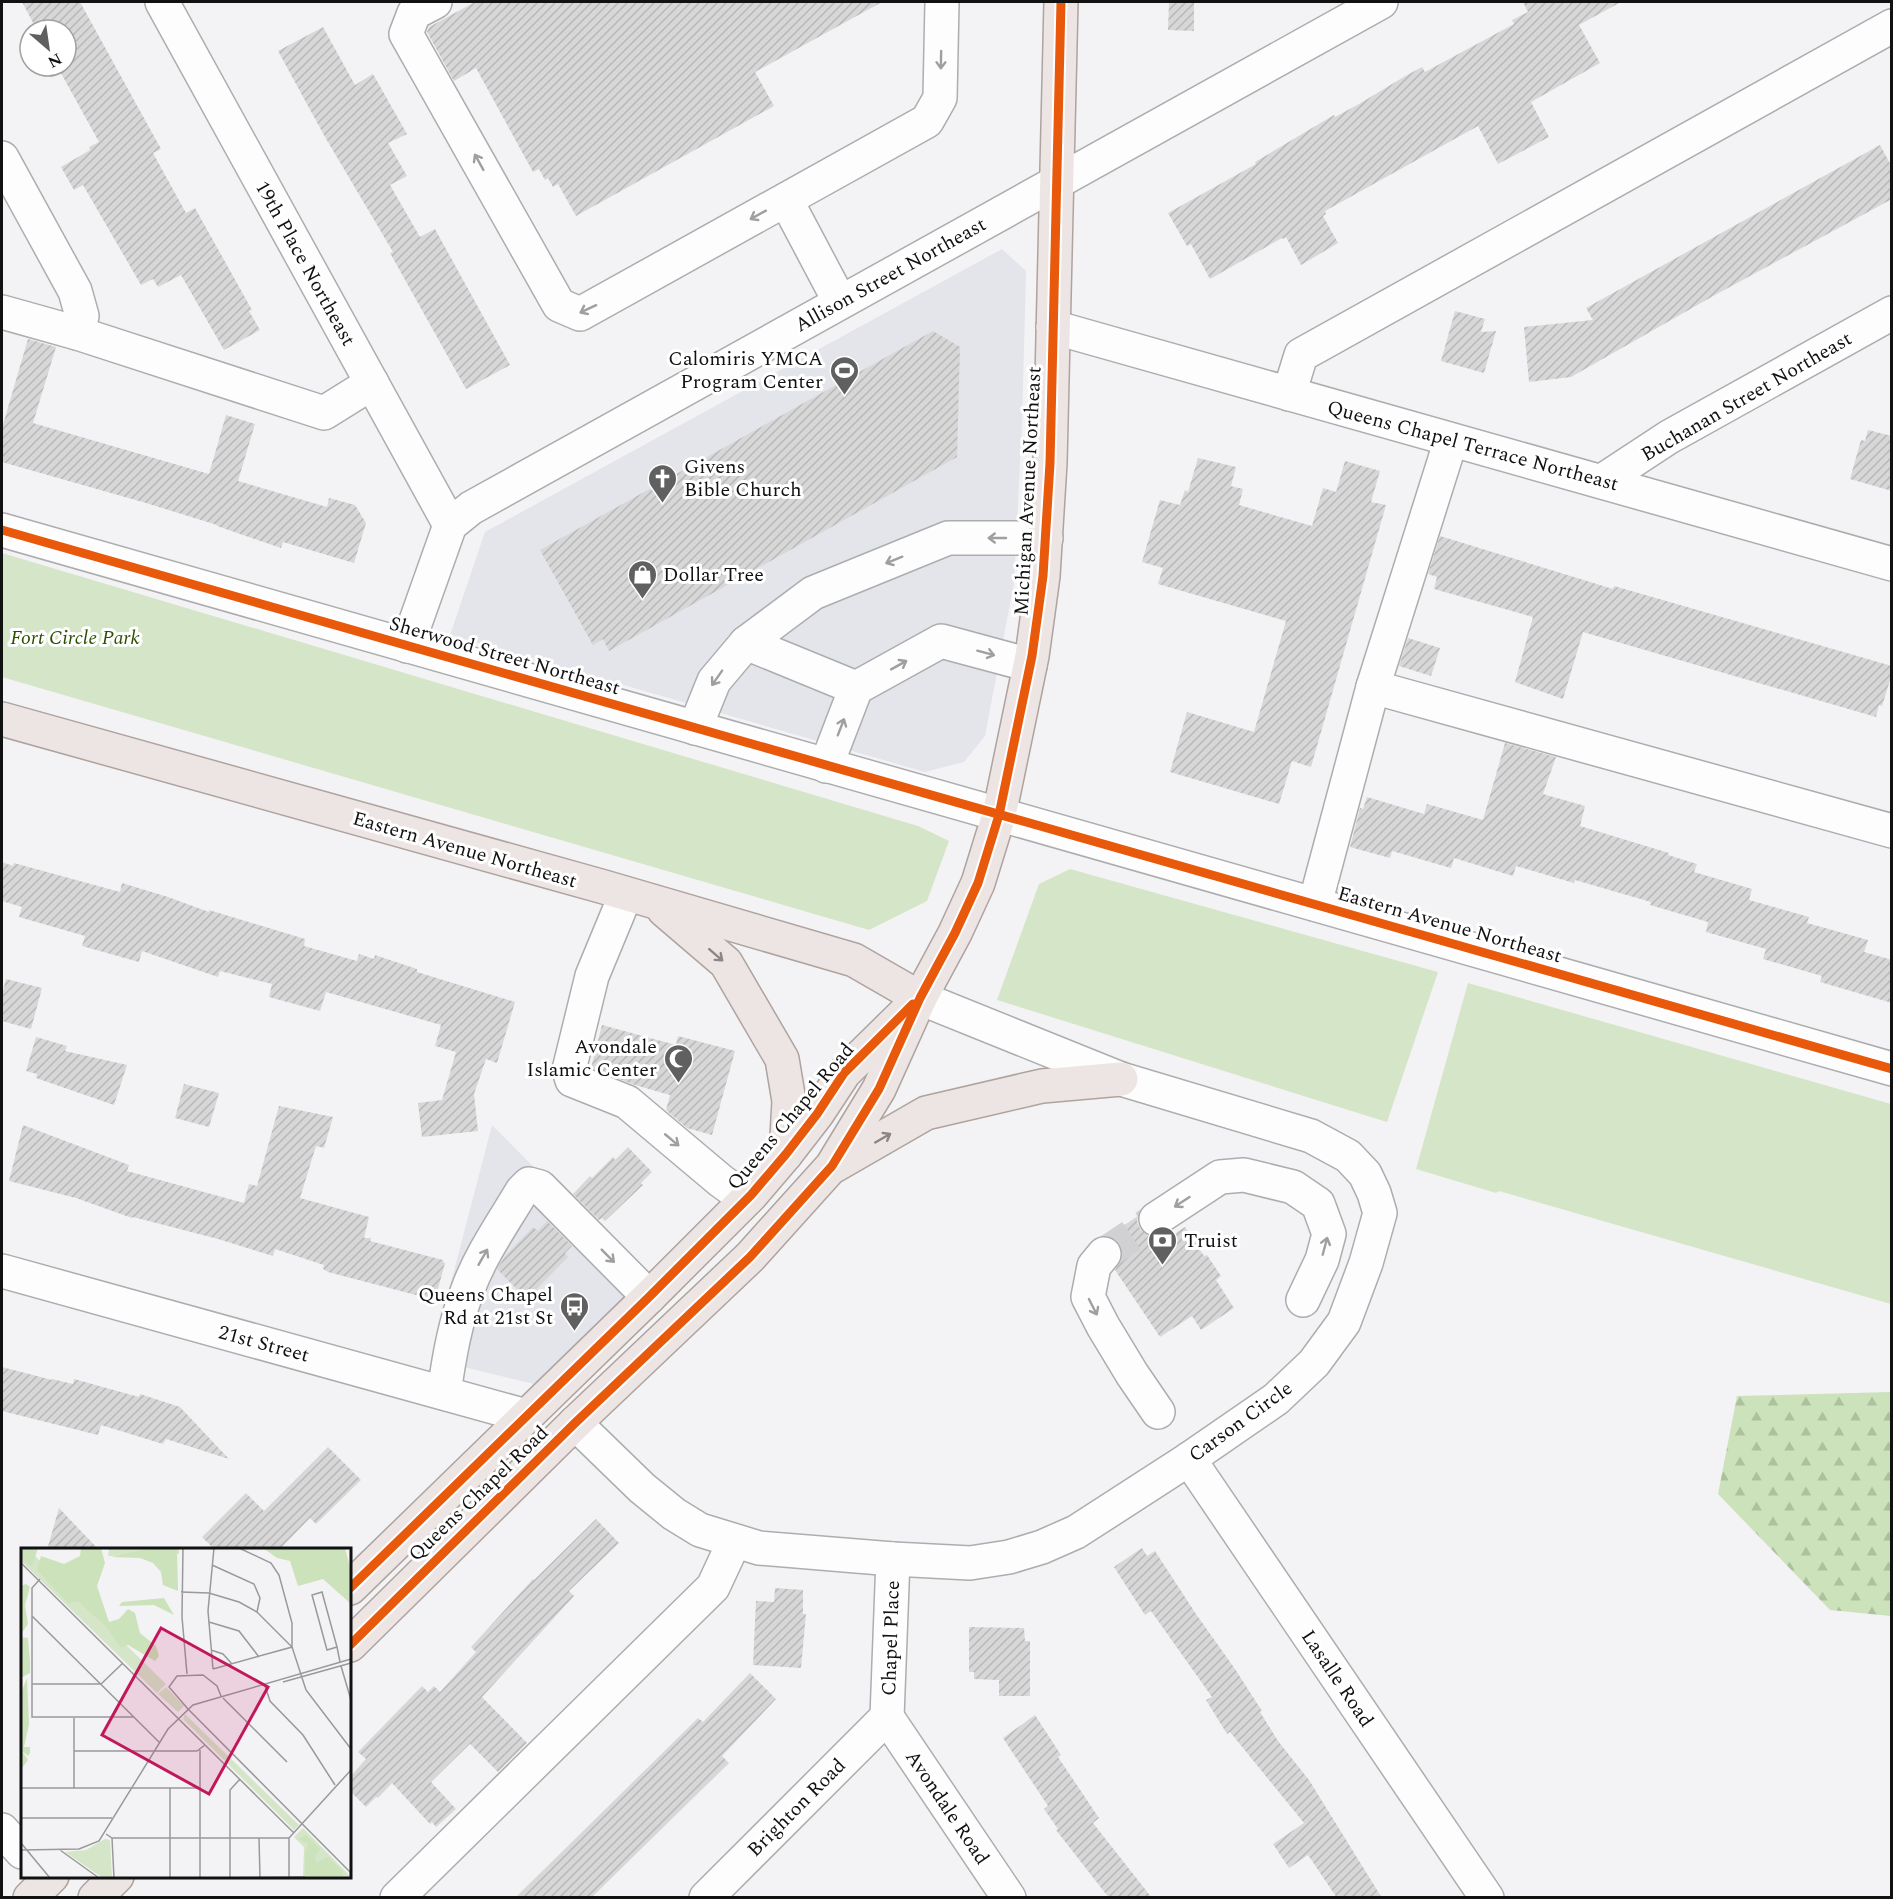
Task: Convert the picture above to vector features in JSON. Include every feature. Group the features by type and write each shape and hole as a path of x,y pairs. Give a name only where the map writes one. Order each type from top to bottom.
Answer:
{"main road":[{"name":"Michigan Avenue Northeast","path":"920,998 955,933 984,867 999,815 1030,664 1044,576 1061,2"},
{"name":"Eastern Avenue Northeast","path":"2,719 854,960 920,998"},
{"path":"641,898 726,963 782,1059 789,1101 786,1154"},
{"name":"Queens Chapel Road","path":"351,1587 649,1297 746,1199 786,1154 817,1114 844,1073 920,998"},
{"name":"Queens Chapel Road","path":"351,1644 575,1423 750,1257 832,1166 879,1089 920,998"},
{"path":"832,1166 926,1113 1042,1086 1121,1079"},
{"path":"96,1898 115,1878"}],"street":[{"path":"435,2 414,13 406,34 559,305 580,314 927,121 940,98 942,2"},
{"name":"Allison Street Northeast","path":"450,525 484,500 1381,2"},
{"name":"19th Place Northeast","path":"174,6 372,383 450,525"},
{"path":"1289,394 1301,355 1892,26"},
{"path":"2,158 75,291 82,316 77,333"},
{"path":"786,200 840,302"},
{"path":"2,312 77,333 324,413 372,383"},
{"name":"Buchanan Street Northeast","path":"1602,481 1669,437 1892,313"},
{"name":"Queens Chapel Terrace Northeast","path":"1053,327 1892,564"},
{"path":"1316,904 1373,687 1451,440"},
{"path":"407,645 450,525"},
{"name":"Sherwood Street Northeast","path":"2,530 999,815"},
{"path":"695,728 714,681 746,643 813,594 948,538 1046,538"},
{"path":"826,766 856,688 941,641 1030,664"},
{"path":"746,643 856,688"},
{"path":"1373,687 1892,831"},
{"name":"Eastern Avenue Northeast","path":"999,815 1892,1069"},
{"path":"641,898 592,976 569,1070 572,1080 627,1102 721,1181 746,1199"},
{"name":"Carson Circle","path":"575,1423 642,1488 674,1514 700,1530 759,1548 970,1563 1009,1557 1042,1547 1076,1532 1189,1460 1276,1399 1314,1363 1344,1322 1366,1263 1380,1213 1365,1174 1347,1156 1311,1136 1121,1079 920,998"},
{"path":"1156,1219 1220,1177 1244,1175 1293,1187 1318,1204 1329,1234 1322,1260 1303,1300"},
{"path":"444,1393 449,1356 467,1290 478,1266 522,1191 529,1184 540,1187 649,1297"},
{"path":"1104,1254 1094,1266 1088,1297 1132,1374 1158,1412"},
{"name":"21st Street","path":"2,1271 526,1416"},
{"name":"Lasalle Road","path":"1189,1460 1487,1898"},
{"path":"397,1898 713,1587 734,1542"},
{"name":"Chapel Place","path":"887,1717 893,1559"},
{"name":"Brighton Road","path":"706,1898 887,1717"},
{"name":"Avondale Road","path":"887,1717 1009,1898"},
{"path":"2,1830 21,1851"}],"shaded area":[{"path":"1002,249 1026,271 1022,424 1014,583 985,736 964,762 925,772 450,635 485,532"},
{"path":"492,1125 645,1279 534,1384 431,1359"}],"green space":[{"name":"Fort Circle Park","path":"2,553 918,826 949,841 927,901 869,930 2,677"},
{"path":"1070,869 1438,972 1387,1122 997,1000 1039,884"},
{"path":"1468,983 1891,1104 1891,1304 1416,1169"},
{"path":"1891,1392 1891,1616 1830,1610 1718,1494 1737,1396"}],"building":[{"path":"22,2 80,2 161,149 153,153 186,213 195,208 252,310 249,311 260,330 224,350 181,275 158,287 153,279 141,285 83,185 74,190 61,167 99,142 64,78 78,78 78,18 31,18"},
{"path":"475,2 882,2 755,72 774,106 576,216 558,184 553,187 548,178 545,180 539,169 533,172 476,68 454,81 427,32 429,27"},
{"path":"1169,2 1194,2 1194,31 1168,30"},
{"path":"1523,2 1621,2 1579,25 1600,63 1531,102 1549,137 1498,164 1478,126 1325,211 1326,214 1323,216 1338,243 1301,265 1286,237 1210,279 1191,244 1187,246 1168,213 1256,164 1255,162 1334,115 1335,117 1359,104 1407,75 1422,67 1425,72 1514,24 1512,20 1528,12"},
{"path":"323,27 355,85 373,74 407,134 388,143 407,176 390,185 420,237 435,229 510,365 466,389 390,253 393,252 325,137 278,51"},
{"path":"1880,145 1892,167 1892,199 1715,295 1571,377 1529,382 1524,327 1593,320 1586,308"},
{"path":"1455,311 1485,319 1481,332 1496,331 1484,373 1441,361"},
{"path":"933,331 960,347 957,457 609,651 603,639 593,645 540,550"},
{"path":"28,339 56,347 33,423 209,474 226,415 255,424 238,481 327,507 329,498 355,505 366,523 354,563 283,542 281,548 146,503 2,462 2,428"},
{"path":"1868,430 1892,436 1892,491 1850,479 1861,440 1865,441"},
{"path":"1198,458 1236,467 1231,486 1243,489 1239,505 1312,526 1323,488 1336,492 1345,461 1380,471 1371,502 1386,505 1311,767 1292,761 1279,804 1170,772 1187,712 1254,732 1286,621 1158,584 1163,568 1142,562 1160,500 1180,505 1185,490 1188,492"},
{"path":"1440,536 1613,589 1614,586 1892,666 1892,674 1882,706 1879,705 1876,717 1583,632 1563,699 1515,682 1533,617 1434,589 1437,577 1428,574"},
{"path":"1408,638 1440,648 1431,676 1399,666"},
{"path":"1505,743 1556,757 1543,794 1585,806 1580,826 1669,853 1668,855 1697,864 1694,872 1752,889 1749,900 1809,917 1807,923 1868,940 1864,952 1892,960 1892,1003 1820,982 1822,976 1763,959 1766,949 1706,932 1708,922 1650,905 1651,902 1575,880 1574,883 1516,866 1513,876 1454,858 1451,868 1392,851 1390,858 1350,847 1360,808 1363,809 1367,797 1424,814 1427,804 1483,820"},
{"path":"2,862 13,866 14,863 120,892 122,883 209,912 209,910 305,939 304,946 357,961 359,954 374,959 375,955 417,969 417,972 515,1002 497,1063 486,1059 474,1094 478,1131 422,1137 418,1103 442,1100 456,1052 435,1046 441,1025 326,992 320,1011 269,997 272,984 220,971 218,977 142,951 139,962 82,946 85,936 19,917 22,907 2,901"},
{"path":"6,979 42,988 31,1029 2,1021 2,995"},
{"name":"Avondale Islamic Center","path":"602,1025 676,1045 678,1036 735,1051 712,1135 687,1128 666,1110 670,1095 635,1085 591,1068"},
{"path":"36,1037 67,1046 65,1051 127,1065 114,1105 36,1078 37,1074 26,1071"},
{"path":"184,1084 219,1093 209,1127 175,1118"},
{"path":"279,1106 333,1117 324,1148 316,1146 300,1198 369,1217 364,1238 371,1238 370,1241 443,1260 445,1263 435,1300 328,1272 323,1269 324,1265 275,1249 273,1256 218,1239 132,1218 76,1198 9,1181 23,1125 129,1165 127,1171 244,1203 249,1184 257,1186"},
{"path":"628,1147 652,1172 641,1183 643,1185 605,1221 602,1218 599,1220 573,1194 590,1176 592,1178 613,1157 615,1160"},
{"name":"Truist","path":"1138,1216 1140,1229 1148,1236 1158,1238 1167,1234 1169,1237 1185,1227 1204,1256 1207,1255 1221,1276 1216,1280 1234,1308 1201,1330 1192,1316 1160,1337 1115,1270 1122,1258 1122,1248 1116,1240 1108,1236"},
{"path":"547,1221 572,1246 565,1253 568,1257 527,1299 497,1269 505,1256 533,1227 538,1231"},
{"path":"2,1367 73,1384 74,1379 139,1397 140,1394 180,1407 229,1459 166,1439 163,1444 101,1425 98,1435 2,1411"},
{"path":"328,1447 361,1480 316,1524 310,1518 281,1548 213,1548 202,1537 246,1493 264,1511"},
{"path":"59,1508 97,1548 48,1548"},
{"path":"596,1519 619,1543 569,1591 574,1596 482,1697 527,1743 498,1772 470,1744 431,1782 456,1809 436,1827 432,1822 430,1824 392,1783 366,1807 351,1792 351,1776 366,1759 358,1752 422,1686 428,1692 434,1686 440,1692 476,1652 471,1647"},
{"path":"1142,1548 1147,1556 1155,1551 1235,1669 1278,1741 1309,1780 1382,1898 1337,1898 1308,1855 1289,1868 1273,1844 1304,1823 1230,1732 1227,1734 1206,1700 1212,1697 1151,1611 1145,1615 1114,1567"},
{"path":"775,1588 803,1590 803,1614 806,1614 801,1668 753,1665 756,1601 774,1602"},
{"path":"969,1627 1024,1628 1025,1641 1030,1641 1030,1696 999,1696 999,1680 974,1679 974,1672 969,1672"},
{"path":"750,1673 776,1699 722,1756 729,1763 591,1898 515,1898 698,1718 703,1722"},
{"path":"1035,1715 1061,1755 1058,1757 1099,1818 1093,1823 1152,1898 1109,1898 1056,1830 1058,1829 1044,1809 1048,1806 1003,1738"}],"tunnel":[{"path":"1104,1254 1156,1219"}],"cycle path":[{"path":"351,1644 575,1423 750,1257 832,1166 879,1089 920,998 955,933 978,883 999,815 1032,656 1043,576 1050,463 1061,2"},
{"path":"2,530 1892,1069"},
{"path":"351,1587 751,1195 817,1114 844,1073 913,1004"}],"place":[{"name":"Calomiris YMCA Program Center","path":"844,396"},
{"name":"Givens Bible Church","path":"663,504"},
{"name":"Dollar Tree","path":"642,600"},
{"name":"Avondale Islamic Center","path":"678,1084"},
{"name":"Truist","path":"1163,1266"},
{"name":"Queens Chapel Rd at 21st St","path":"574,1332"}]}
